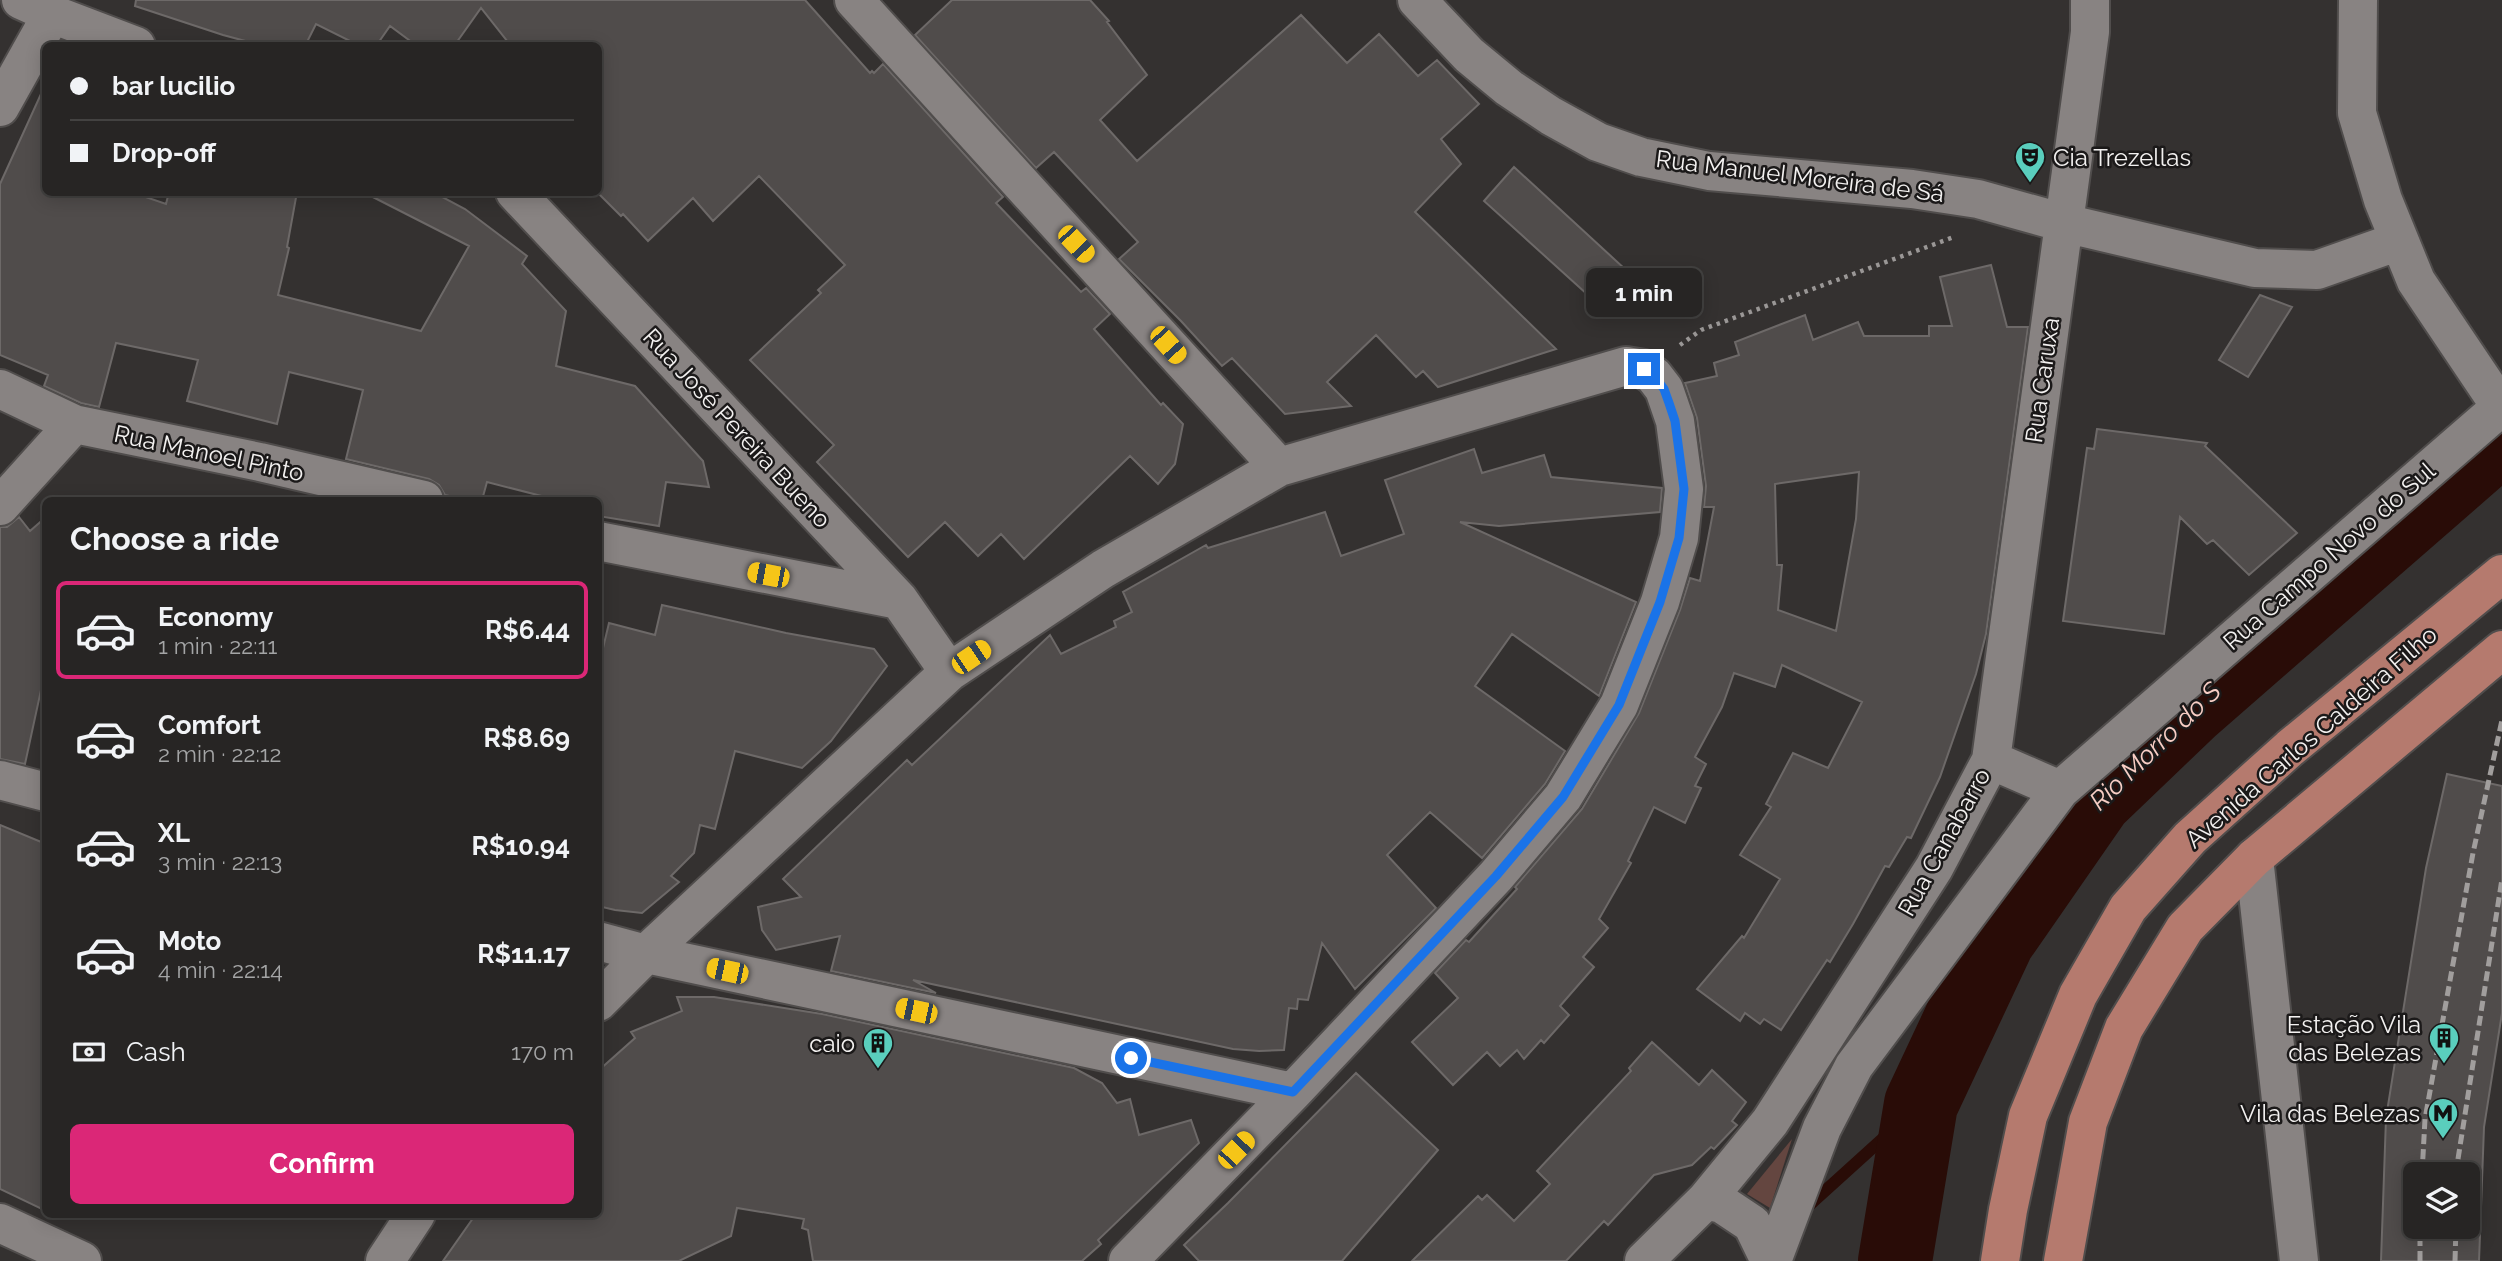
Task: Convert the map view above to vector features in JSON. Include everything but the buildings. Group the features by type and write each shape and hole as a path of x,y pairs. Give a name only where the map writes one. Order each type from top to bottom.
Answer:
{"main road":[{"name":"Avenida Carlos Caldeira Filho","path":"2000,1261 2028,1116 2078,995 2128,908 2190,838 2290,748 2502,574"},
{"path":"2063,1261 2088,1122 2124,1028 2185,928 2254,858 2502,650"}],"street":[{"path":"854,0 1279,467"},
{"name":"Rua Manuel Moreira de Sá","path":"1417,0 1469,55 1509,88 1550,116 1598,142 1640,157 1709,171 1912,189 1978,199 2064,223 2255,268 2317,270 2399,241"},
{"name":"Rua Caruxa","path":"1991,760 2090,32 2090,0"},
{"path":"2358,0 2357,113 2383,200 2416,281 2502,407"},
{"path":"0,107 37,7 126,42"},
{"name":"Rua José Pereira Bueno","path":"519,196 899,600 949,672"},
{"path":"602,998 949,672 1103,569 1279,467 1626,366 1644,369 1654,376 1664,389 1675,421 1684,489 1679,538 1660,602 1619,705 1563,797 1496,876 1293,1092 1128,1261"},
{"name":"Rua Manoel Pinto","path":"0,389 74,424 260,462 411,497"},
{"name":"Rua Campo Novo do Sul","path":"2060,790 2502,407"},
{"path":"0,506 74,424"},
{"path":"602,542 899,600"},
{"name":"Rua Canabarro","path":"1644,1261 1706,1200 1769,1122 1934,868 1991,760 2060,790 1854,1066 1822,1128 1771,1261"},
{"path":"0,780 42,791"},
{"path":"2254,858 2299,1261"},
{"path":"602,942 646,954 1293,1092"},
{"path":"1706,1200 1723,1204 1752,1224 1771,1261"},
{"path":"385,1261 413,1218"},
{"path":"0,1223 82,1261"}],"path":[{"path":"1644,369 1701,330 1959,235"}],"shaded area":[{"path":"1792,1139 1770,1208 1747,1194"}],"waterway":[{"name":"Rio Morro do S","path":"1895,1261 1921,1104 1998,940 2096,799 2191,708 2502,437"},
{"path":"1805,1209 1921,1104"}],"railway":[{"path":"2423,1162 2425,1119 2473,853 2502,720"},
{"path":"2458,1162 2502,879"},
{"path":"2420,1239 2420,1261"},
{"path":"2455,1261 2456,1239"}],"place":[{"name":"Cia Trezellas","path":"2030,184"},
{"name":"Estação Vila das Belezas","path":"2444,1065"},
{"name":"caio","path":"878,1070"},
{"name":"Vila das Belezas","path":"2443,1140"}],"route":[{"path":"1131,1058 1293,1092 1496,876 1563,797 1619,705 1660,602 1679,538 1684,489 1675,421 1664,389 1654,376 1644,369"}]}
